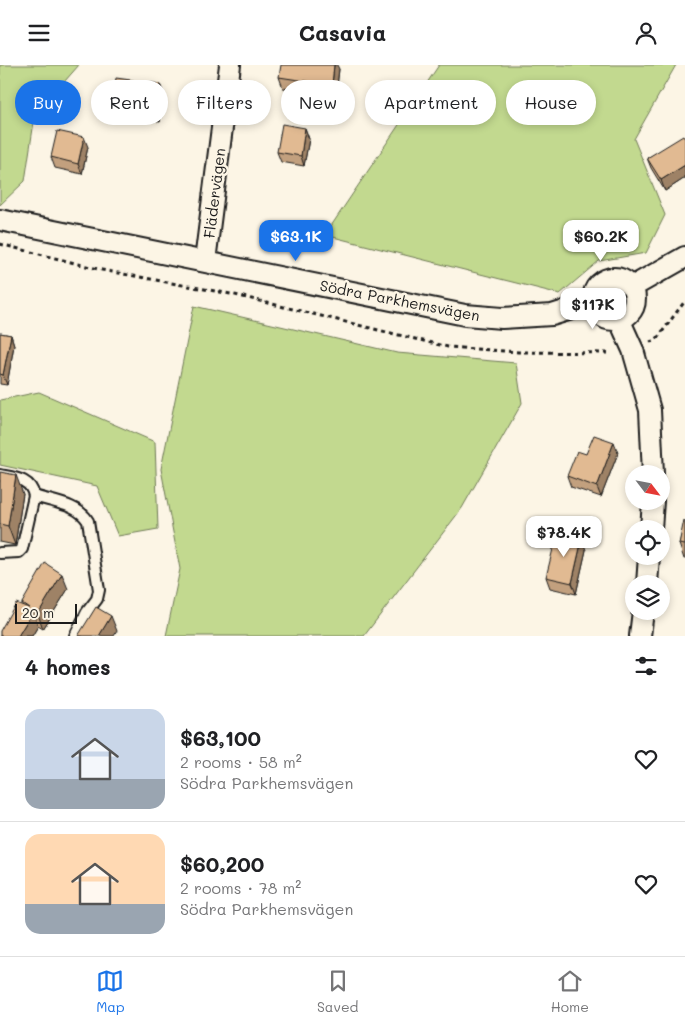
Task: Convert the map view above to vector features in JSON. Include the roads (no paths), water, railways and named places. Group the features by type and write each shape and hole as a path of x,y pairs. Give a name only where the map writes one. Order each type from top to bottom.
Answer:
{"street":[{"name":"Flädervägen","path":"205,261 230,65"},
{"name":"Södra Parkhemsvägen","path":"0,220 465,315 502,318 552,315 594,302"},
{"path":"632,287 685,257"},
{"path":"610,278 620,278 632,287 635,293 634,305 630,313 620,319 603,317 594,302 594,295 598,285 610,278"},
{"path":"620,319 633,350 650,410 652,465"},
{"path":"640,636 642,620"}],"lane":[{"path":"0,475 22,480 30,485 34,496 22,549 19,552 4,552"},
{"path":"34,496 76,509 83,513 88,521 99,590 97,599 87,612 75,636"}]}
